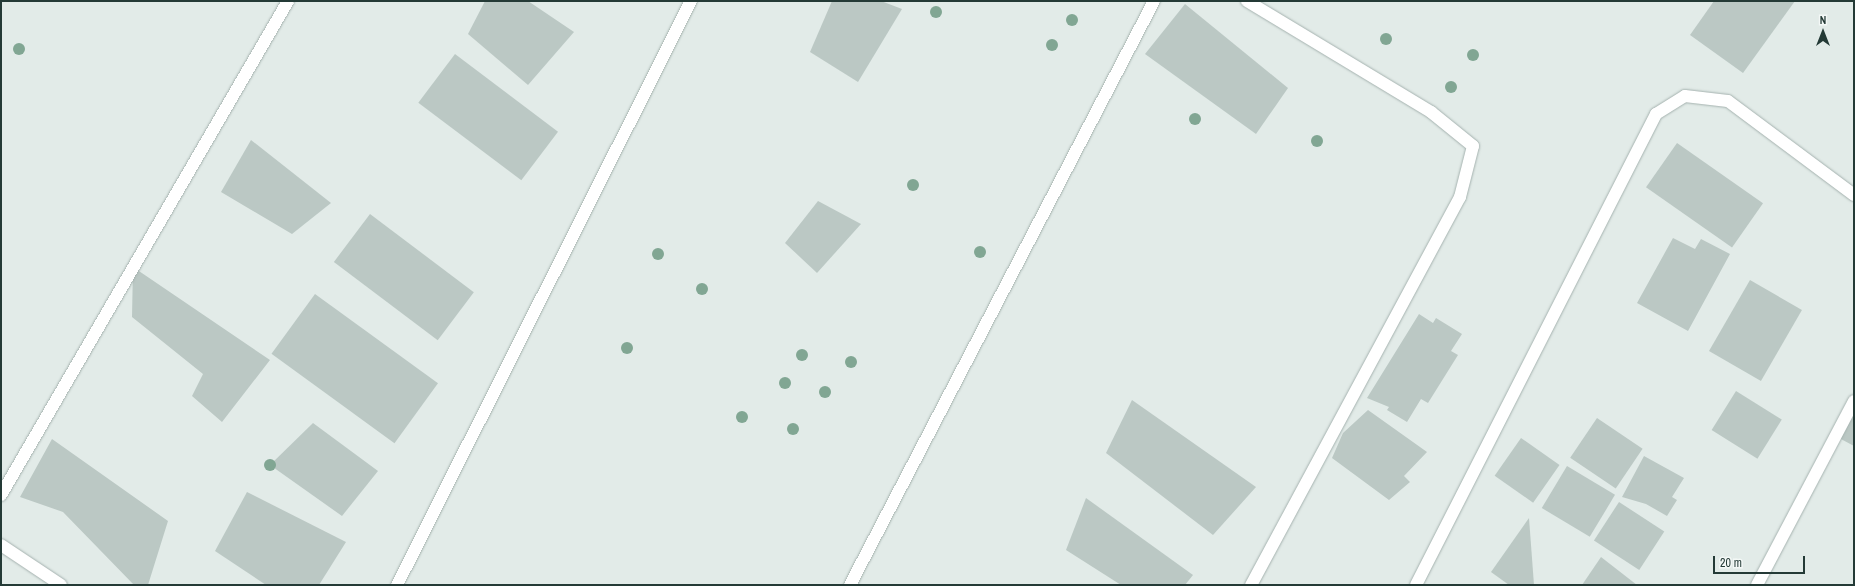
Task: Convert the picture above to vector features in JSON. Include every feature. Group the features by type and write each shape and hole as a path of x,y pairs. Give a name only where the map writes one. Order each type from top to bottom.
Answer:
{"street":[{"path":"1,495 288,1"},
{"path":"396,585 691,1"},
{"path":"850,585 1154,1"},
{"path":"1247,1 1431,112 1473,146 1460,197 1251,585"},
{"path":"1416,585 1656,114 1685,96 1728,101 1854,195"},
{"path":"1757,585 1854,401"},
{"path":"1,545 61,585"}],"building":[{"path":"485,1 528,1 574,32 528,85 468,34"},
{"path":"832,1 881,1 902,9 858,82 810,52"},
{"path":"1714,1 1795,1 1743,73 1690,35"},
{"path":"1185,4 1288,88 1256,134 1145,54"},
{"path":"455,54 558,132 521,180 418,103"},
{"path":"251,140 331,203 292,234 221,192"},
{"path":"1677,143 1763,203 1732,247 1646,187"},
{"path":"818,201 861,224 817,273 785,243"},
{"path":"370,214 474,292 438,340 334,262"},
{"path":"1673,238 1695,249 1701,239 1730,254 1688,331 1637,303"},
{"path":"133,267 270,360 222,422 192,396 203,374 132,317"},
{"path":"1750,280 1802,310 1761,381 1709,351"},
{"path":"315,294 438,383 394,443 272,354"},
{"path":"1419,314 1433,323 1436,318 1462,334 1451,351 1458,355 1428,403 1421,399 1407,422 1387,410 1389,407 1367,398"},
{"path":"1736,391 1782,420 1757,459 1712,430"},
{"path":"1132,400 1256,487 1213,535 1106,453"},
{"path":"1368,410 1427,452 1404,476 1410,482 1389,500 1332,458 1343,433"},
{"path":"1854,411 1854,446 1839,438"},
{"path":"1597,418 1643,449 1616,489 1570,458"},
{"path":"313,423 378,471 342,516 270,465"},
{"path":"1521,438 1560,465 1533,503 1495,476"},
{"path":"52,439 168,521 148,585 134,585 63,512 20,497"},
{"path":"1644,456 1684,478 1672,497 1677,500 1667,516 1646,504 1622,497"},
{"path":"1567,466 1615,495 1590,537 1542,508"},
{"path":"247,492 346,542 319,585 266,585 215,551"},
{"path":"1086,498 1193,575 1185,585 1121,585 1066,550"},
{"path":"1619,502 1664,531 1639,570 1594,541"},
{"path":"1529,518 1534,585 1509,585 1491,572"},
{"path":"1601,557 1637,585 1582,585"}]}
